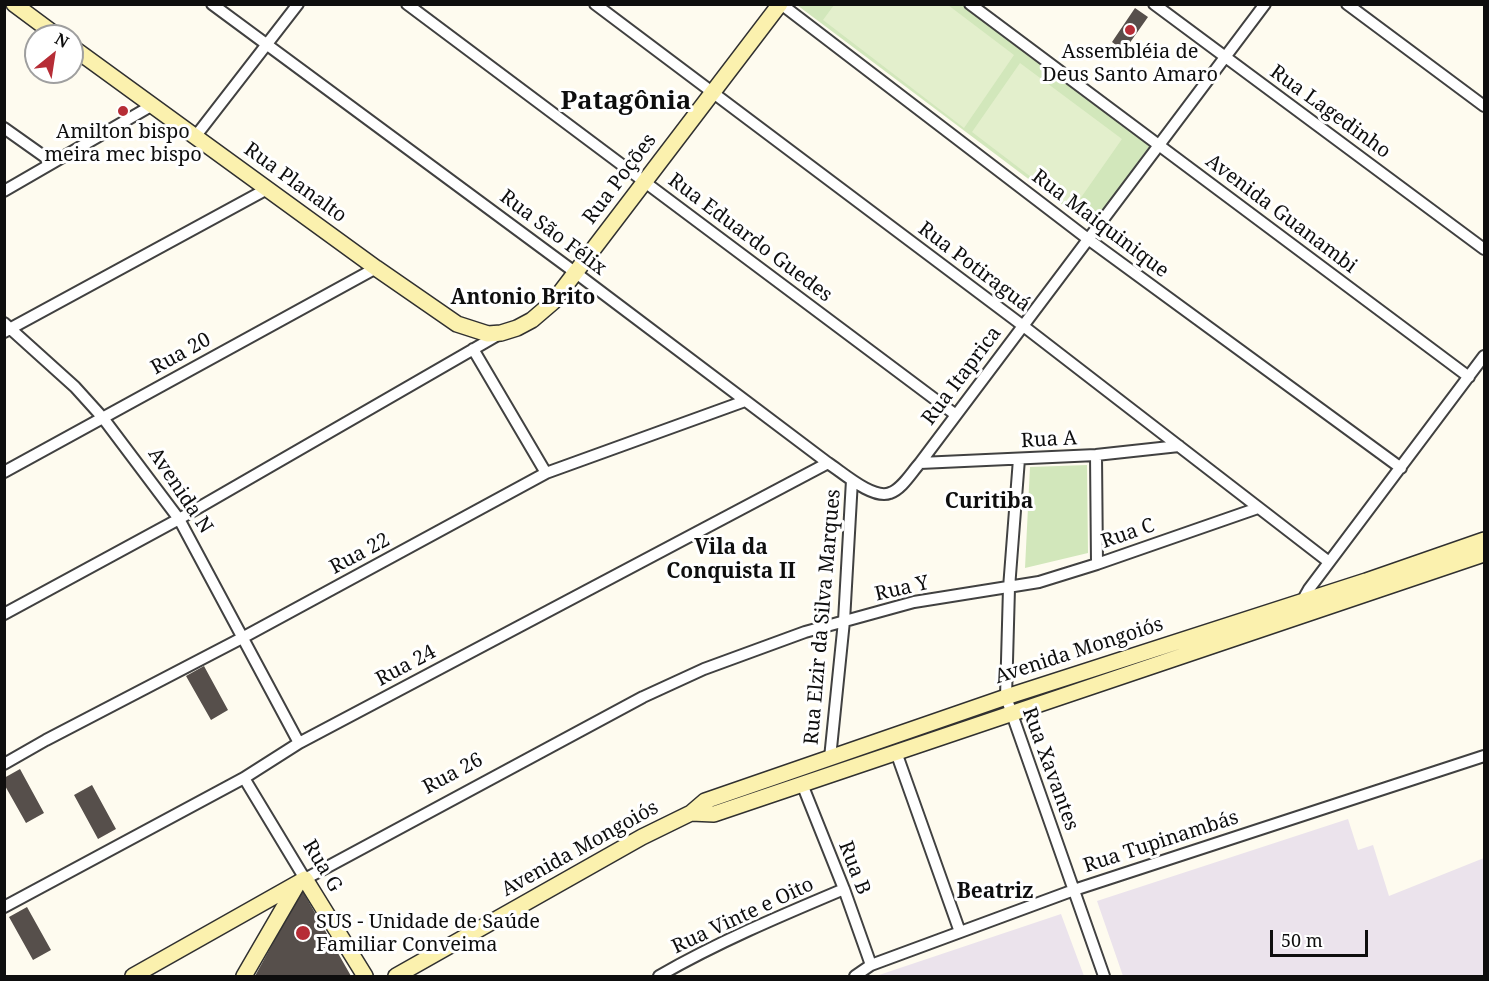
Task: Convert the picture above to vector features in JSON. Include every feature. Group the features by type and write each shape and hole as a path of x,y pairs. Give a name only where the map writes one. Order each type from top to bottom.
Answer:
{"street":[{"path":"14,4 41,24"},
{"name":"Rua São Félix","path":"212,4 828,463 871,492"},
{"path":"195,137 298,4"},
{"name":"Rua Eduardo Guedes","path":"407,4 956,415"},
{"name":"Rua Potiraguá","path":"595,4 1022,325 1329,562"},
{"name":"Rua Poções","path":"501,333 532,320 553,302 780,4"},
{"name":"Rua Maiquinique","path":"780,4 1088,239 1401,468"},
{"name":"Avenida Guanambi","path":"970,4 1469,377"},
{"name":"Rua Lagedinho","path":"1154,4 1485,249"},
{"path":"1159,146 1265,4"},
{"path":"1347,4 1485,106"},
{"name":"Rua Planalto","path":"84,56 457,324 488,334 501,333"},
{"path":"4,191 151,106"},
{"path":"4,128 52,162"},
{"name":"Rua Itaprica","path":"871,492 891,493 920,463 1159,146"},
{"path":"7,328 267,189"},
{"name":"Rua 20","path":"4,472 376,268"},
{"name":"Avenida N","path":"7,328 75,387 103,418 178,519 299,743"},
{"path":"4,614 178,519 501,333"},
{"path":"473,349 546,473"},
{"path":"1307,608 1309,589 1485,356"},
{"name":"Rua 22","path":"4,764 546,473 745,401"},
{"name":"Rua A","path":"920,463 1096,455 1179,446"},
{"path":"1096,455 1097,564"},
{"name":"Rua Xavantes","path":"1019,459 1009,588 1006,697 1104,976"},
{"name":"Rua 24","path":"4,907 244,778 299,743 828,463"},
{"name":"Rua Elzir da Silva Marques","path":"830,758 844,621 852,480"},
{"name":"Rua C","path":"1009,588 1039,582 1097,564 1258,508"},
{"name":"Avenida Mongoiós","path":"692,813 714,814 896,752 1307,608 1485,540"},
{"name":"Avenida Mongoiós","path":"396,976 642,837 692,813 705,801 1006,697 1485,554"},
{"name":"Rua Y","path":"805,632 914,602 1009,588"},
{"name":"Rua 26","path":"133,976 302,881 643,697 704,669 805,632"},
{"path":"896,752 960,932"},
{"name":"Rua Tupinambás","path":"855,976 871,965 1074,890 1485,756"},
{"name":"Rua G","path":"244,778 302,881 365,976"},
{"name":"Rua B","path":"802,784 844,889 871,965"},
{"path":"244,976 302,881"},
{"name":"Rua Vinte e Oito","path":"659,976 742,932 844,889"}],"shaded area":[{"path":"1348,819 1358,850 1373,845 1389,896 1484,858 1484,976 1123,976 1097,901"},
{"path":"1061,914 1084,976 876,976"}],"green space":[{"path":"797,5 965,5 1151,144 1091,226"},
{"path":"834,5 948,5 1014,55 964,128 823,20"},
{"path":"1020,63 1122,139 1073,209 972,132"},
{"path":"1087,465 1088,553 1025,568 1030,467"}],"building":[{"name":"Assembléia de Deus Santo Amaro","path":"1135,8 1148,17 1124,51 1112,42"},
{"path":"204,666 228,710 211,720 186,676"},
{"path":"20,769 44,813 26,823 4,784 4,778"},
{"path":"92,785 116,829 98,839 74,795"},
{"name":"SUS - Unidade de Saúde Familiar Conveima","path":"302,890 351,976 255,976"},
{"path":"27,907 51,950 33,960 9,917"}],"place":[{"name":"Assembléia de Deus Santo Amaro","path":"1130,30"},
{"name":"Amilton bispo meira mec bispo","path":"123,111"},
{"name":"SUS - Unidade de Saúde Familiar Conveima","path":"303,933"}],"district":[{"name":"Patagônia","path":"626,102"},
{"name":"Antonio Brito","path":"523,298"},
{"name":"Curitiba","path":"989,502"},
{"name":"Vila da Conquista II","path":"731,560"},
{"name":"Beatriz","path":"995,892"}]}
